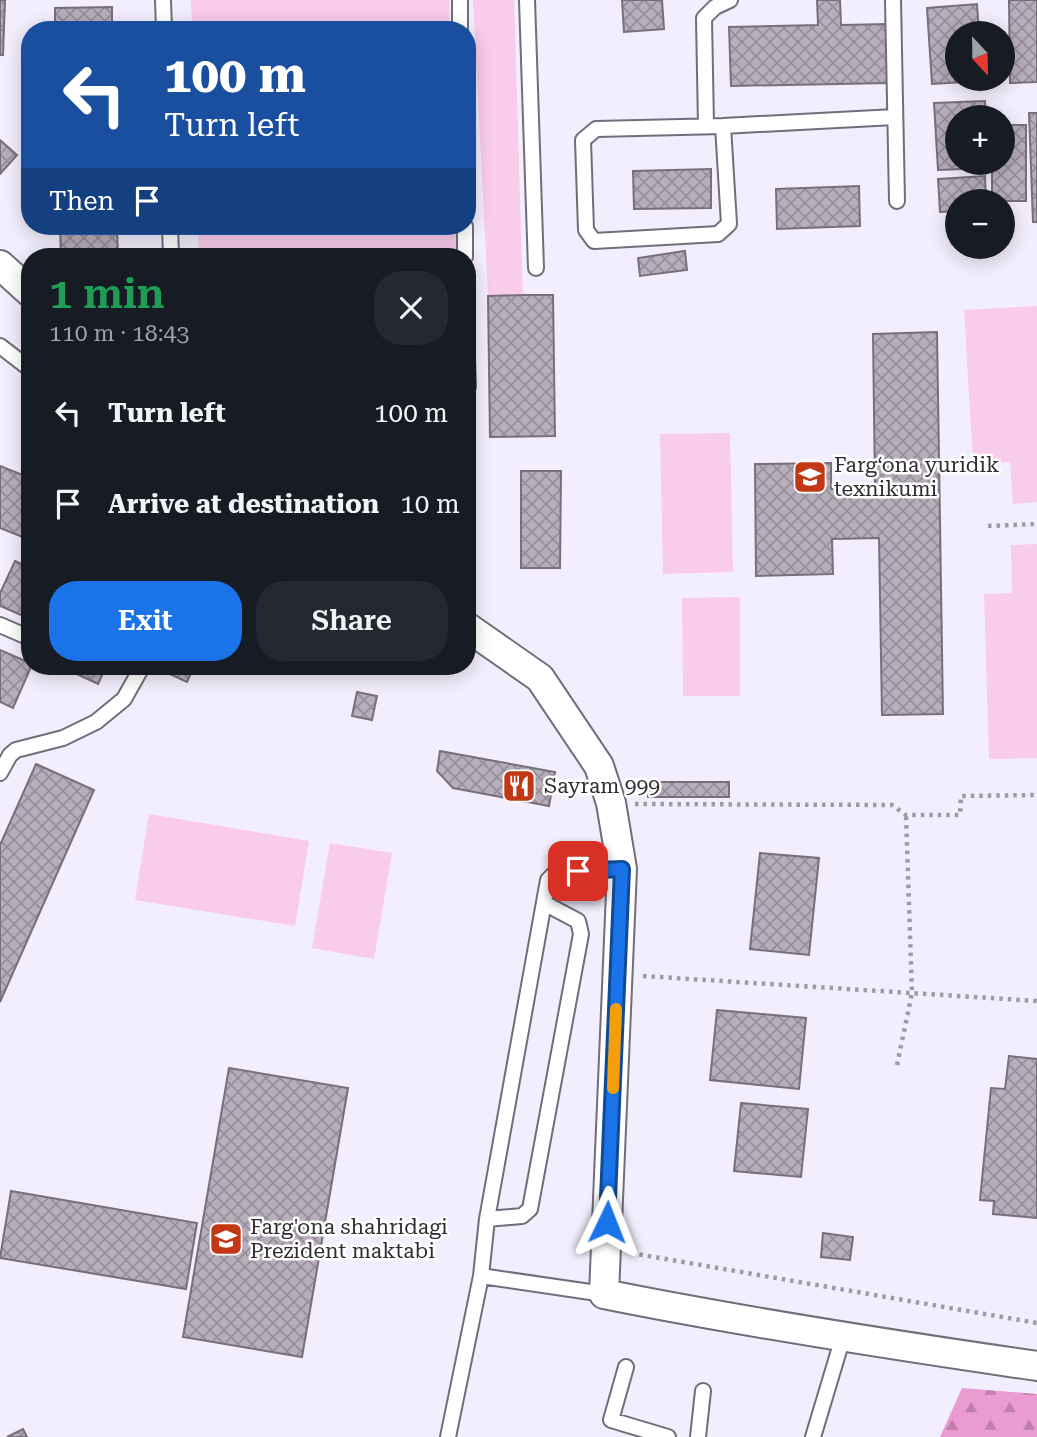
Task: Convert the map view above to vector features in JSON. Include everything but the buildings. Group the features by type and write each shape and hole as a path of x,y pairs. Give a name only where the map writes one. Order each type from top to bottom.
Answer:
{"street":[{"path":"0,265 21,284"},
{"path":"476,632 540,678 599,766 611,803 622,869 604,1294 881,1344 1037,1366"}],"lane":[{"path":"163,0 164,21"},
{"path":"460,0 460,21"},
{"path":"527,0 536,268"},
{"path":"706,126 704,18 715,7 730,0"},
{"path":"893,0 897,201"},
{"path":"723,126 729,224 718,234 594,241 586,230 583,140 596,130 895,117"},
{"path":"0,346 21,362"},
{"path":"0,625 21,634"},
{"path":"0,747 16,750 63,738 96,723 124,699 138,675"},
{"path":"0,773 16,750"},
{"path":"448,1437 481,1276 487,1219 548,880 556,872 622,869"},
{"path":"487,1219 522,1216 530,1209 581,934 578,921 544,903"},
{"path":"481,1276 604,1294"},
{"path":"813,1437 843,1337"},
{"path":"626,1367 611,1420 668,1437"},
{"path":"698,1437 703,1391"}],"path":[{"path":"988,526 1037,524"},
{"path":"611,803 892,805 906,815 960,814 961,796 1037,795"},
{"path":"897,1065 912,993 906,815"},
{"path":"618,975 1037,1000"},
{"path":"606,1249 1037,1323"}],"shaded area":[{"path":"191,0 449,0 450,21 192,21"},
{"path":"473,0 514,0 523,295 488,296"},
{"path":"198,235 456,235 457,248 199,248"},
{"path":"1037,306 1037,502 1013,504 1010,462 973,464 964,310"},
{"path":"730,433 733,572 663,574 660,434"},
{"path":"1037,544 1037,758 989,759 984,594 1012,593 1011,545"},
{"path":"740,597 740,696 683,696 682,598"},
{"path":"149,814 309,841 295,926 135,900"},
{"path":"330,843 392,853 374,959 312,948"}],"green space":[{"path":"962,1388 1037,1394 1037,1437 940,1437"}],"slow traffic":[{"path":"613,1088 616,1009"}],"place":[{"name":"Farg‘ona yuridik texnikumi","path":"810,477"},
{"name":"Sayram 999","path":"519,786"},
{"name":"Farg'ona shahridagi Prezident maktabi","path":"226,1239"}],"route":[{"path":"578,871 622,869 607,1222"}]}
